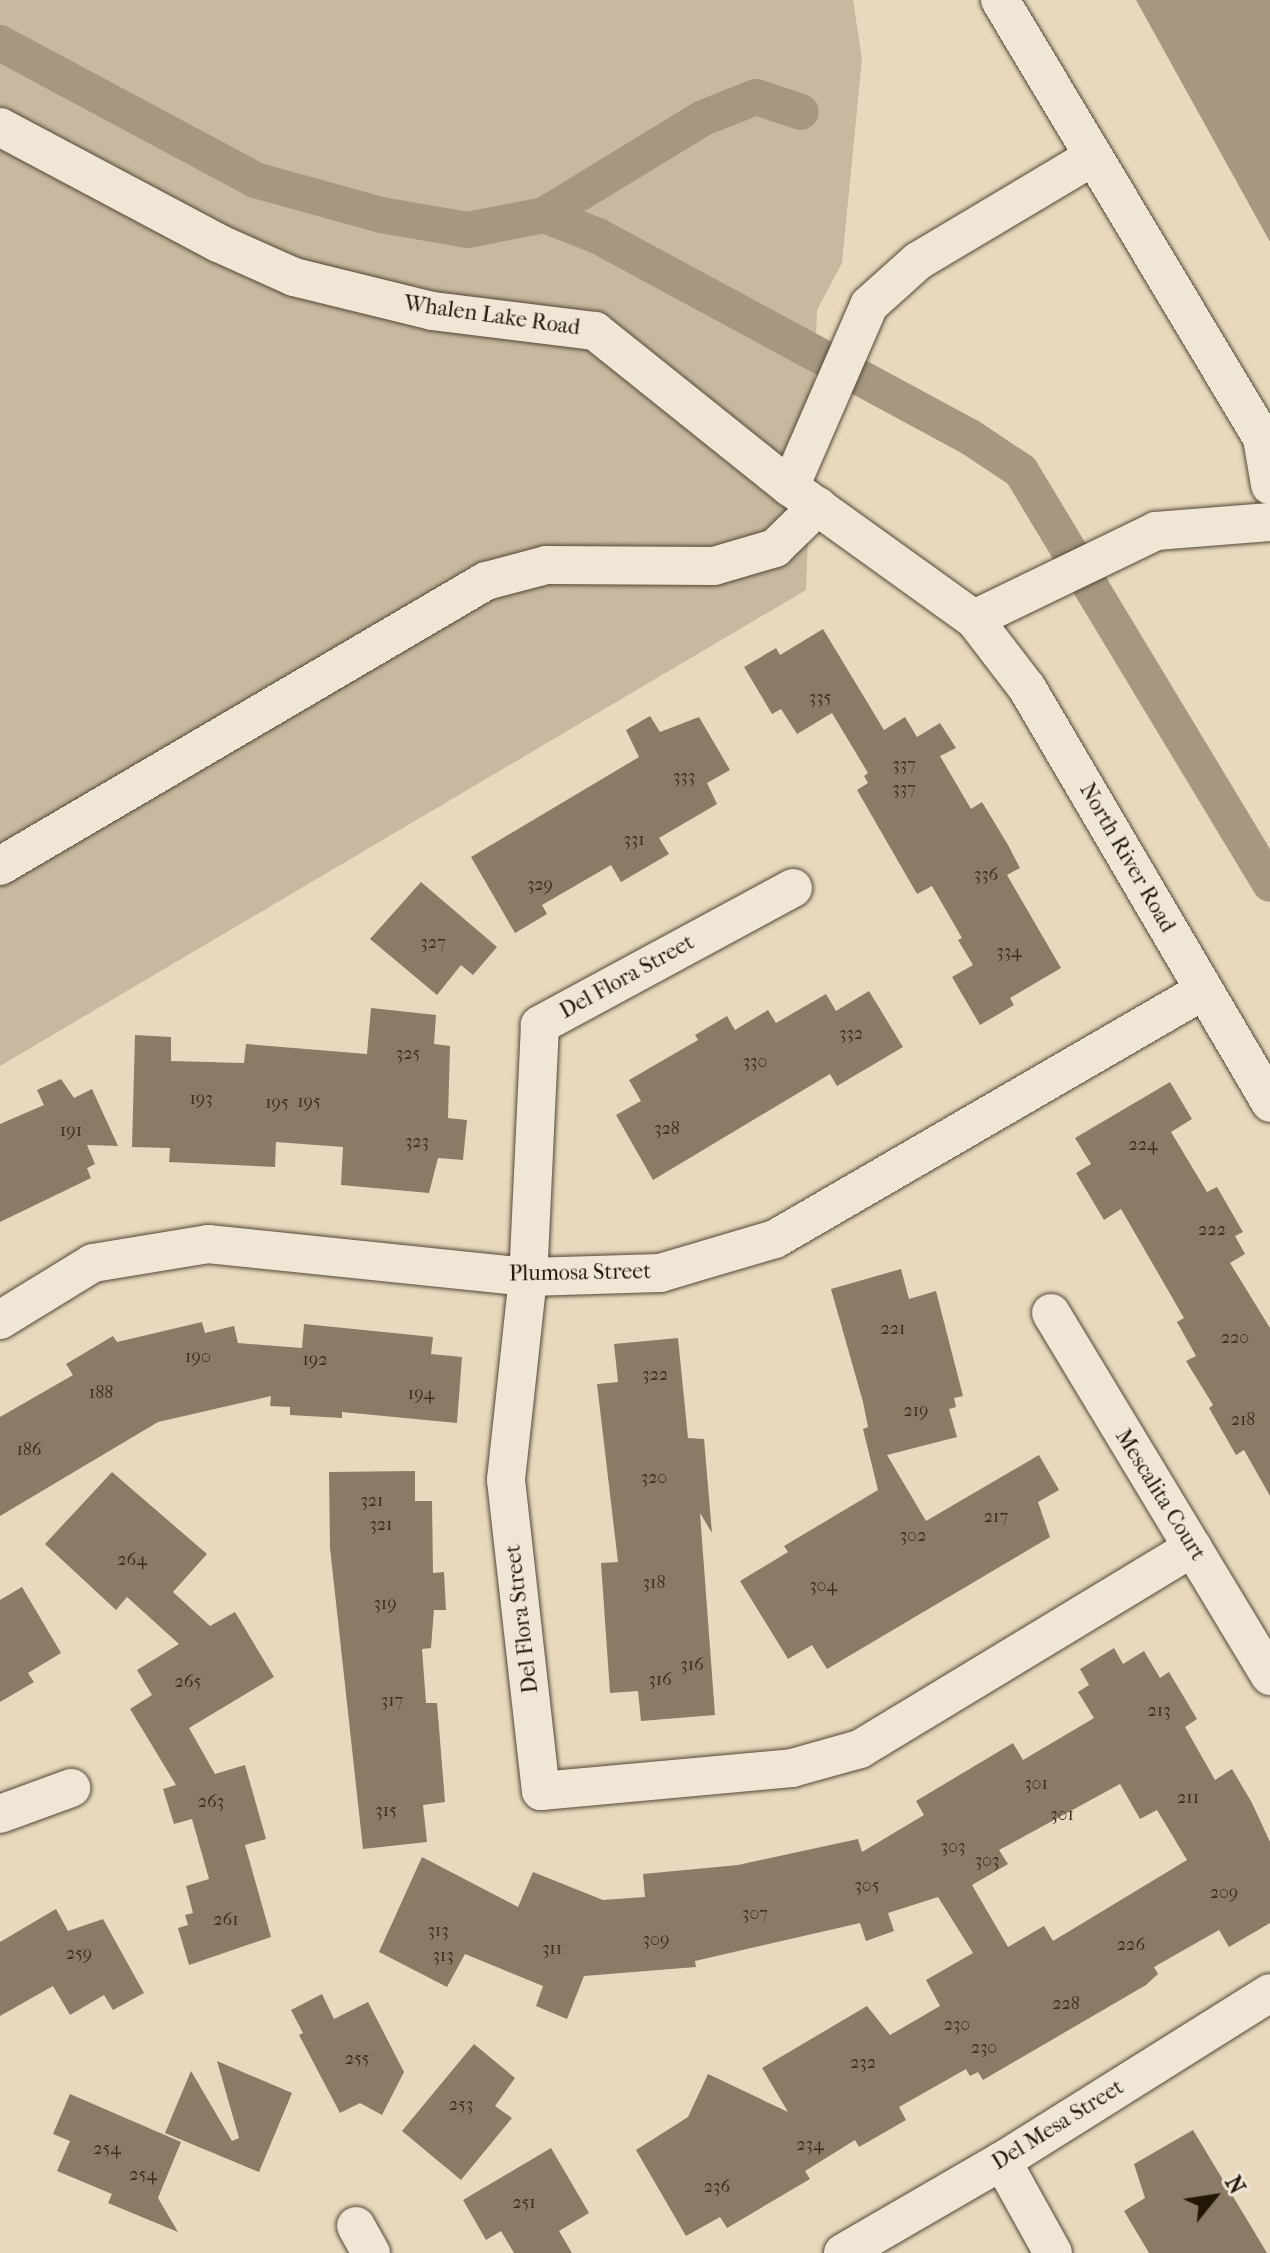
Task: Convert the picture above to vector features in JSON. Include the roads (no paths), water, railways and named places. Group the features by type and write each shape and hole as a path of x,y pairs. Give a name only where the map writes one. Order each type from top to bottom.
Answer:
{"street":[{"path":"1000,0 1091,158 1262,438 1270,485"},
{"name":"Whalen Lake Road","path":"0,127 218,243 294,277 432,311 595,331 804,497 974,619"},
{"path":"0,866 486,581 546,565 714,566 775,548 804,497 817,424 869,305 918,261 1091,158"},
{"path":"974,619 1036,593 1117,547 1156,531 1270,522"},
{"name":"North River Road","path":"974,619 1027,688 1270,1103"},
{"name":"Del Flora Street","path":"793,888 540,1025 528,1277 506,1480 541,1791 792,1768 860,1749 1193,1547"},
{"name":"Plumosa Street","path":"0,1320 93,1263 208,1244 528,1277 660,1273 775,1239 1204,990"},
{"name":"Mescalita Court","path":"1051,1313 1270,1676"},
{"path":"0,1814 71,1788"},
{"name":"Del Mesa Street","path":"843,2253 1002,2161 1270,1993"},
{"path":"1002,2161 1053,2253"}],"waterway":[{"path":"0,43 255,180 381,215 468,230 544,215 703,118 756,97 801,112"},
{"path":"544,215 598,236 970,437 1021,471 1270,884"}]}
